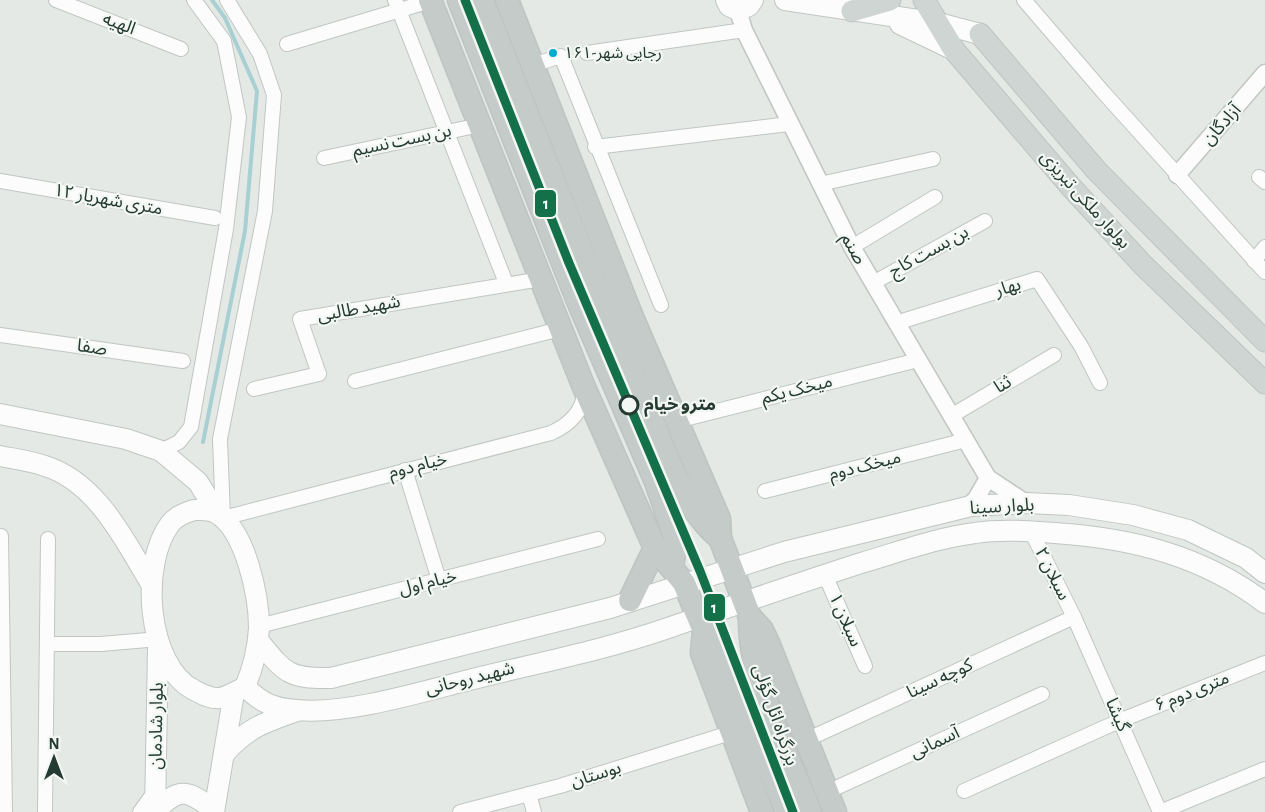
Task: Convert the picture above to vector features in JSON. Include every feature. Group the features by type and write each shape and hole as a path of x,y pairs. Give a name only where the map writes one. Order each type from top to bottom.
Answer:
{"highway":[{"path":"430,0 583,385 655,548 678,574 701,624 702,653 730,733 762,812"},
{"path":"459,0 578,301 656,482 676,540 678,574"},
{"path":"482,0 604,309 675,471 706,527 720,538"},
{"path":"507,0 632,318 719,519 720,538 747,608 766,638 831,802"},
{"path":"630,600 655,548"},
{"name":"بزرگراه ائل گؤلی","path":"747,608 750,636 765,697 810,812"},
{"name":"بزرگراه ائل گؤلی","path":"701,624 719,648 787,812"},
{"path":"743,704 746,697 753,694 759,693 765,697"}],"main road":[{"path":"785,0 852,11 884,8 980,34"},
{"name":"بولوار ملکی تبریزی","path":"924,0 954,50 1071,187 1143,264 1265,383"},
{"path":"884,8 954,50"},
{"name":"بولوار ملکی تبریزی","path":"980,34 1096,170 1265,341"},
{"path":"0,414 126,439 161,451 198,482 220,516 236,534 243,549 255,591 258,633 255,660 239,690 214,811 191,793 179,793 169,797 156,812"},
{"path":"0,456 45,466 78,484 100,505 151,584"},
{"name":"بلوار سینا","path":"678,574 731,568 966,508 1026,503 1069,506 1133,515 1188,530 1246,558 1265,573"},
{"path":"220,516 208,510 194,510 181,514 171,523 156,558 151,584 159,639 172,671 188,687 207,696 219,698 239,690"},
{"name":"بلوار سینا","path":"747,608 825,575 940,539 978,532 1030,531 1094,535 1140,544 1191,560 1238,582 1265,603"},
{"name":"شهید روحانی","path":"258,633 284,671 308,678 331,678 610,608 678,574"},
{"name":"شهید روحانی","path":"239,690 262,703 299,711 342,708 429,690 642,636 701,624 747,608"},
{"name":"بلوار شادمان","path":"156,812 159,639"},
{"path":"224,754 238,738 255,726 299,711"}],"street":[{"name":"الهیه","path":"56,0 181,49"},
{"path":"161,451 180,442 191,427 226,229 239,117 224,41 194,0"},
{"path":"220,516 220,439 264,211 274,95 260,54 227,0"},
{"path":"287,44 396,4 430,0"},
{"path":"1024,0 1265,272"},
{"name":"صنم","path":"739,3 744,30 852,248 988,478"},
{"path":"396,4 506,283"},
{"path":"587,53 744,30"},
{"path":"532,64 561,56 595,147 661,305"},
{"name":"آزادگان","path":"1177,175 1265,73"},
{"path":"595,147 789,124"},
{"name":"بن بست نسیم","path":"324,158 480,125"},
{"path":"820,184 933,159"},
{"name":"۱۲ متری شهریار","path":"0,182 215,218"},
{"path":"852,248 935,197"},
{"name":"بن بست کاج","path":"873,283 985,221"},
{"path":"1254,261 1265,247"},
{"name":"شهید طالبی","path":"254,389 319,374 300,320 506,283 541,279"},
{"name":"بهار","path":"896,323 1037,279 1081,346 1100,383"},
{"path":"355,381 560,329"},
{"name":"صفا","path":"0,335 183,361"},
{"name":"ثنا","path":"951,416 1054,355"},
{"name":"میخک یکم","path":"677,421 918,360"},
{"name":"خیام دوم","path":"220,516 563,428 580,408 585,392 583,385"},
{"name":"میخک دوم","path":"765,492 966,440"},
{"path":"405,470 439,580"},
{"path":"966,508 976,499 988,478 1026,503"},
{"name":"سبلان ۲","path":"1030,531 1074,617"},
{"path":"1,537 2,777 5,812"},
{"path":"45,812 48,539"},
{"name":"خیام اول","path":"258,633 439,580 598,539"},
{"name":"سبلان ۱","path":"825,575 865,666"},
{"name":"گیشا","path":"1074,617 1160,812"},
{"name":"کوچه سینا","path":"806,740 1074,617"},
{"path":"48,644 101,644 159,639"},
{"name":"۶ متری دوم","path":"964,791 1119,721 1265,663"},
{"name":"آسمانی","path":"831,802 1042,694"},
{"name":"بوستان","path":"460,812 529,794 730,733"},
{"path":"1160,812 1265,769"},
{"path":"140,812 155,791"},
{"path":"529,794 534,812"}],"waterway":[{"path":"203,442 245,231 257,91 225,18 212,0"}],"transit line":[{"name":"1","path":"465,0 569,263 700,571 793,812"}],"place":[{"name":"۱۶۱-رجایی شهر","path":"553,53"},
{"name":"مترو خیام","path":"629,405"}]}
